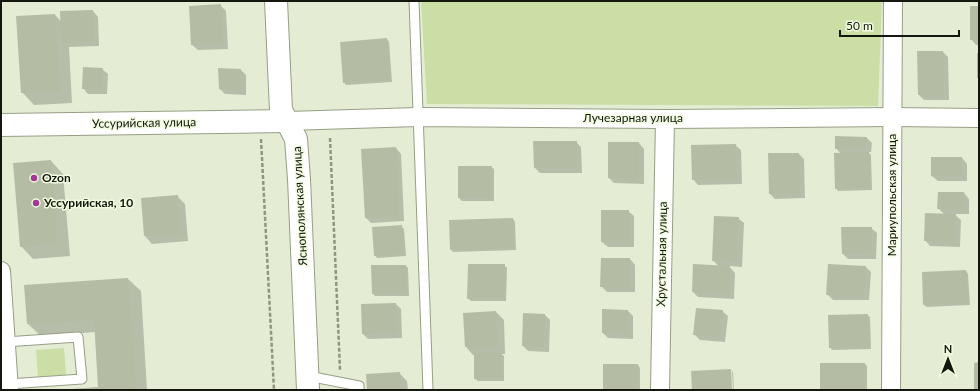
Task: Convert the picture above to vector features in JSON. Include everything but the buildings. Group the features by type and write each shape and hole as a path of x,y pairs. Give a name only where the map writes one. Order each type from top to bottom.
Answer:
{"street":[{"name":"Яснополянская улица","path":"276,1 282,110 296,139 308,383"},
{"name":"Мариупольская улица","path":"891,390 893,1"},
{"name":"Лучезарная улица","path":"286,121 418,117 664,119 892,117 979,118"},
{"name":"Хрустальная улица","path":"660,390 664,119"},
{"name":"Уссурийская улица","path":"1,125 286,121"},
{"path":"1,271 9,387"}],"lane":[{"path":"414,1 428,390"},
{"path":"5,342 78,336 82,379 9,387"},
{"path":"308,383 341,382 359,386 359,390"}],"path":[{"path":"330,138 341,382"},
{"path":"256,140 262,139 274,390"}],"green space":[{"path":"421,1 882,1 878,106 427,104"},
{"path":"64,348 66,375 38,377 36,350"}],"place":[{"name":"Ozon","path":"34,178"},
{"name":"Уссурийская, 10","path":"36,203"}]}
